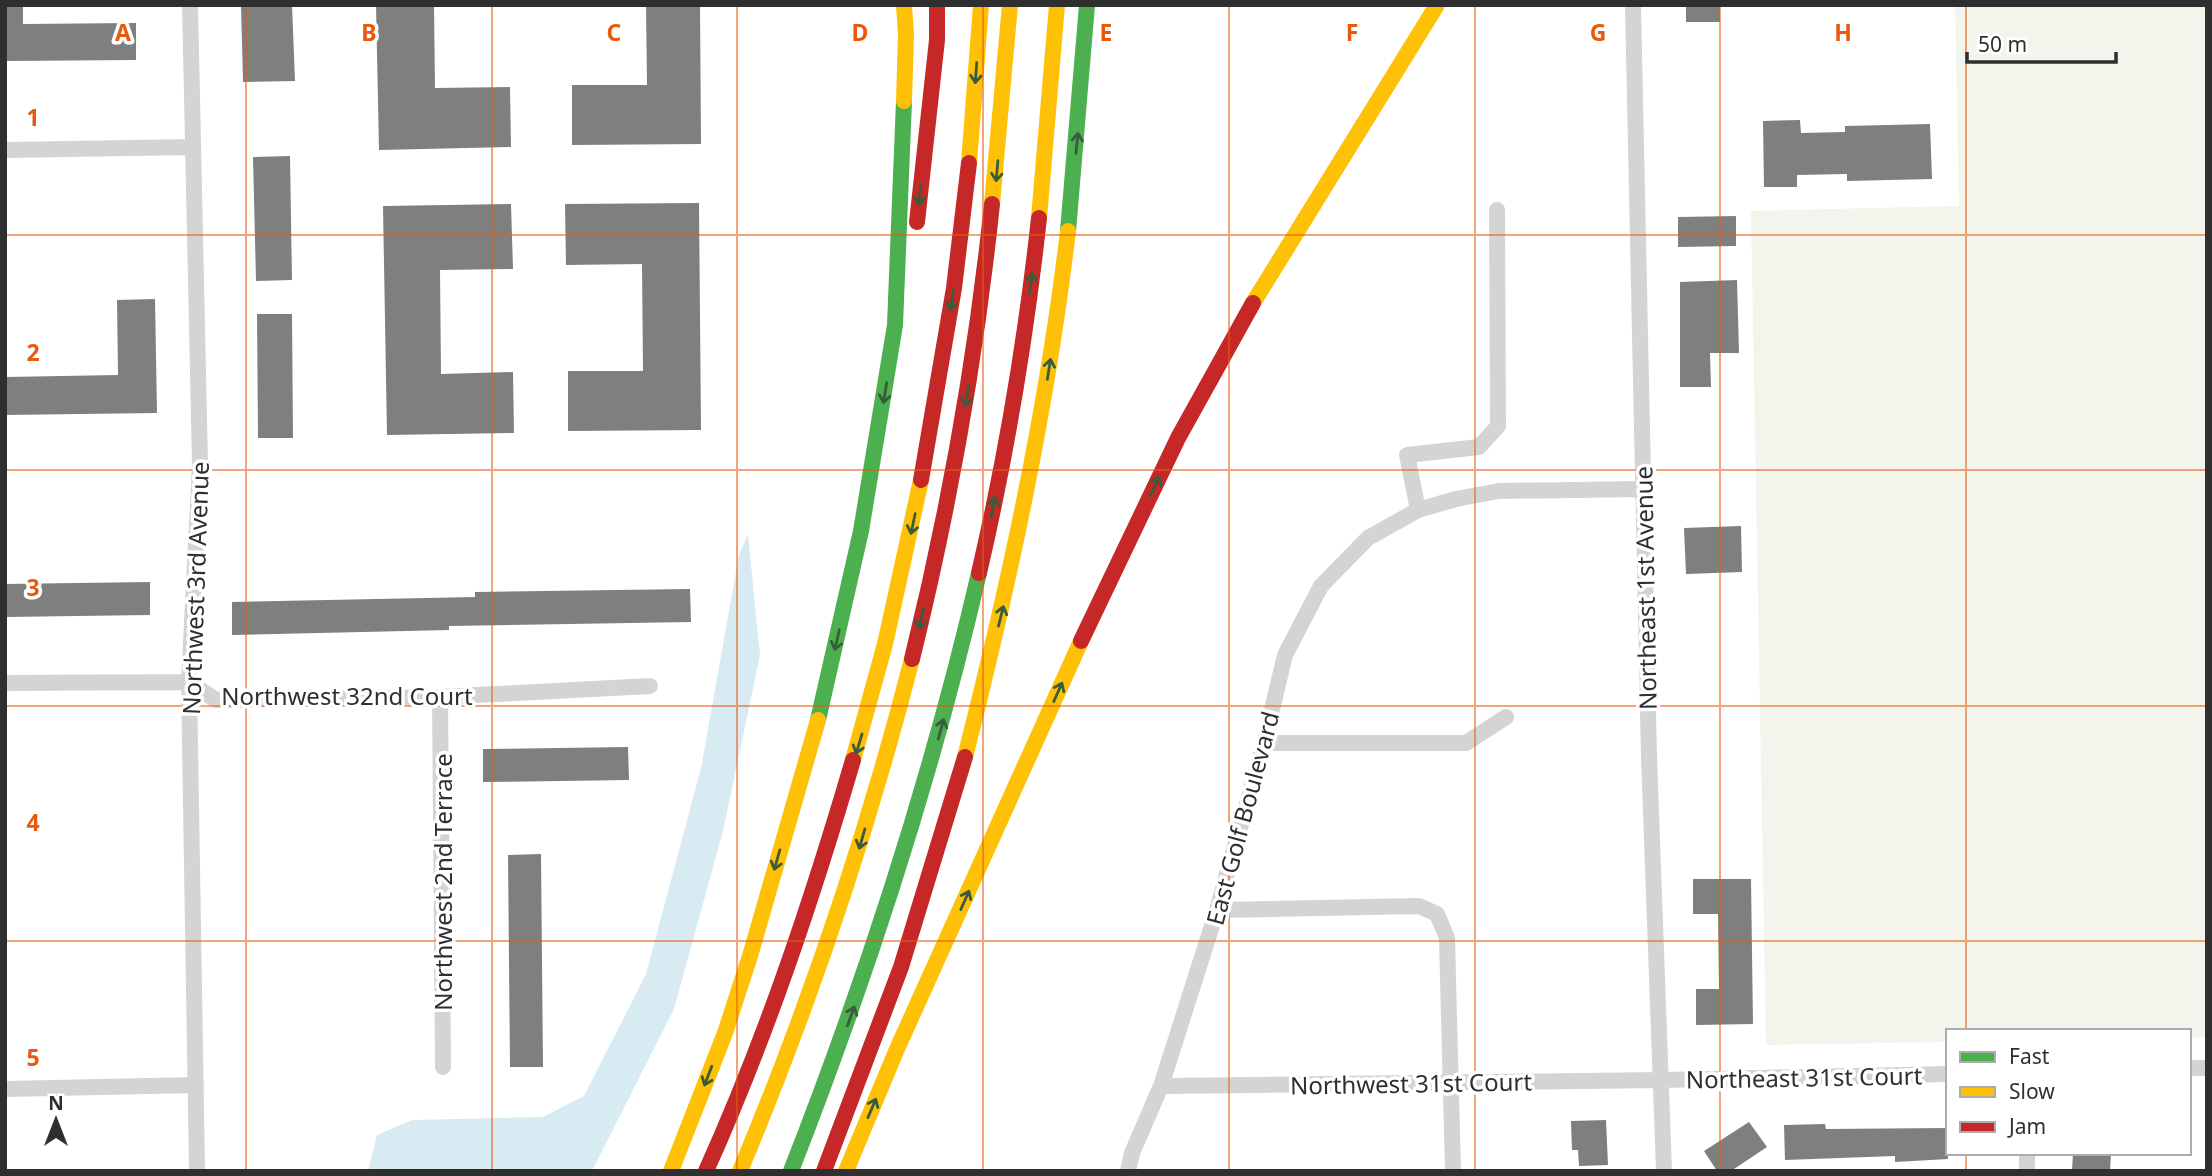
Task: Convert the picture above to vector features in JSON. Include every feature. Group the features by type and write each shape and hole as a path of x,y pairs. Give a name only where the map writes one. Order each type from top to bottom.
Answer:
{"highway":[{"path":"671,1171 725,1033 750,956 821,708 861,531 895,326 905,62 904,5"},
{"path":"895,326 909,298 937,40 937,5"},
{"path":"706,1171 761,1042 824,860 862,733 893,613 917,507 952,304 966,195 981,5"},
{"path":"740,1171 789,1052 861,844 925,606 964,416 981,304 995,196 1010,5"},
{"path":"791,1171 828,1079 901,872 961,656 1004,453 1024,333 1039,223 1057,5"},
{"path":"824,1171 883,1020 919,913 956,795 1007,591 1055,333 1079,126 1087,5"},
{"path":"846,1171 897,1049 1084,634 1178,438 1249,309 1437,5"}],"street":[{"name":"Northwest 3rd Avenue","path":"190,5 200,465 189,682 197,1171"},
{"name":"Northeast 1st Avenue","path":"1633,5 1648,757 1664,1171"},
{"path":"5,150 193,147"},
{"path":"1418,510 1406,455 1479,447 1498,426 1497,210"},
{"name":"East Golf Boulevard","path":"1128,1171 1132,1153 1161,1086 1217,910 1264,743 1285,655 1321,586 1368,538 1418,510 1499,491 1642,489"},
{"name":"Northwest 32nd Court","path":"5,684 189,682 216,699 440,697 650,686"},
{"name":"Northwest 2nd Terrace","path":"440,697 443,1067"},
{"path":"1264,743 1466,743 1506,717"},
{"path":"1217,910 1419,906 1437,914 1447,938 1453,1171"},
{"name":"Northeast 31st Court","path":"1661,1080 1946,1074"},
{"name":"Northwest 31st Court","path":"1161,1086 1661,1080"},
{"path":"5,1089 196,1085"}],"shaded area":[{"path":"1955,5 2207,5 2207,1037 2191,1038 2191,1029 1946,1029 1946,1042 1766,1045 1751,211 1959,206"},
{"path":"748,534 760,655 723,831 674,1009 592,1171 368,1171 377,1135 412,1120 543,1117 584,1096 646,974 701,768 739,555"}],"building":[{"path":"5,5 23,5 23,24 136,23 136,60 5,61"},
{"path":"241,5 292,5 295,81 243,82"},
{"path":"376,5 434,5 435,88 510,87 511,147 379,150"},
{"path":"646,5 700,5 701,144 572,145 572,85 647,85"},
{"path":"1686,5 1720,5 1720,22 1686,22"},
{"path":"1800,120 1801,133 1845,132 1845,126 1930,124 1932,179 1847,181 1847,174 1797,175 1797,187 1764,187 1763,121"},
{"path":"290,156 292,280 256,281 253,157"},
{"path":"699,203 701,430 568,431 568,371 643,371 642,264 566,265 565,204"},
{"path":"511,204 513,269 440,270 441,374 513,372 514,433 387,435 383,206"},
{"path":"1736,216 1736,246 1678,247 1678,217"},
{"path":"1737,280 1739,353 1710,353 1711,387 1680,387 1680,282"},
{"path":"155,299 157,413 5,415 5,377 118,375 117,300"},
{"path":"257,314 292,314 293,438 258,438"},
{"path":"1741,526 1742,572 1686,574 1684,528"},
{"path":"150,582 150,615 5,617 5,584"},
{"path":"690,589 691,622 449,626 449,630 232,635 232,602 475,597 475,592"},
{"path":"628,747 629,780 483,782 483,749"},
{"path":"541,854 543,1067 510,1067 508,855"},
{"path":"1693,879 1751,879 1753,1024 1696,1025 1696,989 1719,989 1718,914 1693,914"},
{"path":"1606,1120 1608,1165 1579,1166 1578,1150 1572,1150 1571,1121"},
{"path":"1749,1122 1767,1147 1731,1171 1717,1171 1704,1151"},
{"path":"1825,1124 1826,1129 1946,1128 1948,1159 1895,1162 1895,1156 1785,1160 1784,1125"},
{"path":"2073,1155 2111,1155 2110,1171 2072,1171"}],"traffic: fast":[{"path":"1068,231 1087,5"},
{"path":"818,720 861,531 895,325 904,101"},
{"path":"791,1171 846,1024 896,876 940,726 979,573"}],"traffic: slow":[{"path":"904,5 904,101"},
{"path":"969,163 981,5"},
{"path":"992,204 1010,5"},
{"path":"1039,218 1057,5"},
{"path":"1253,303 1437,5"},
{"path":"965,757 997,627 1038,430 1068,231"},
{"path":"853,760 885,644 921,480"},
{"path":"846,1171 897,1049 1081,641"},
{"path":"740,1171 790,1045 835,918 876,789 912,659"},
{"path":"671,1171 725,1033 818,720"}],"traffic: jam":[{"path":"917,222 937,40 937,5"},
{"path":"921,480 954,288 969,163"},
{"path":"912,659 960,433 992,204"},
{"path":"979,573 1014,397 1039,218"},
{"path":"1081,641 1178,438 1253,303"},
{"path":"824,1171 901,967 965,757"},
{"path":"706,1171 749,1070 787,968 853,760"}]}
